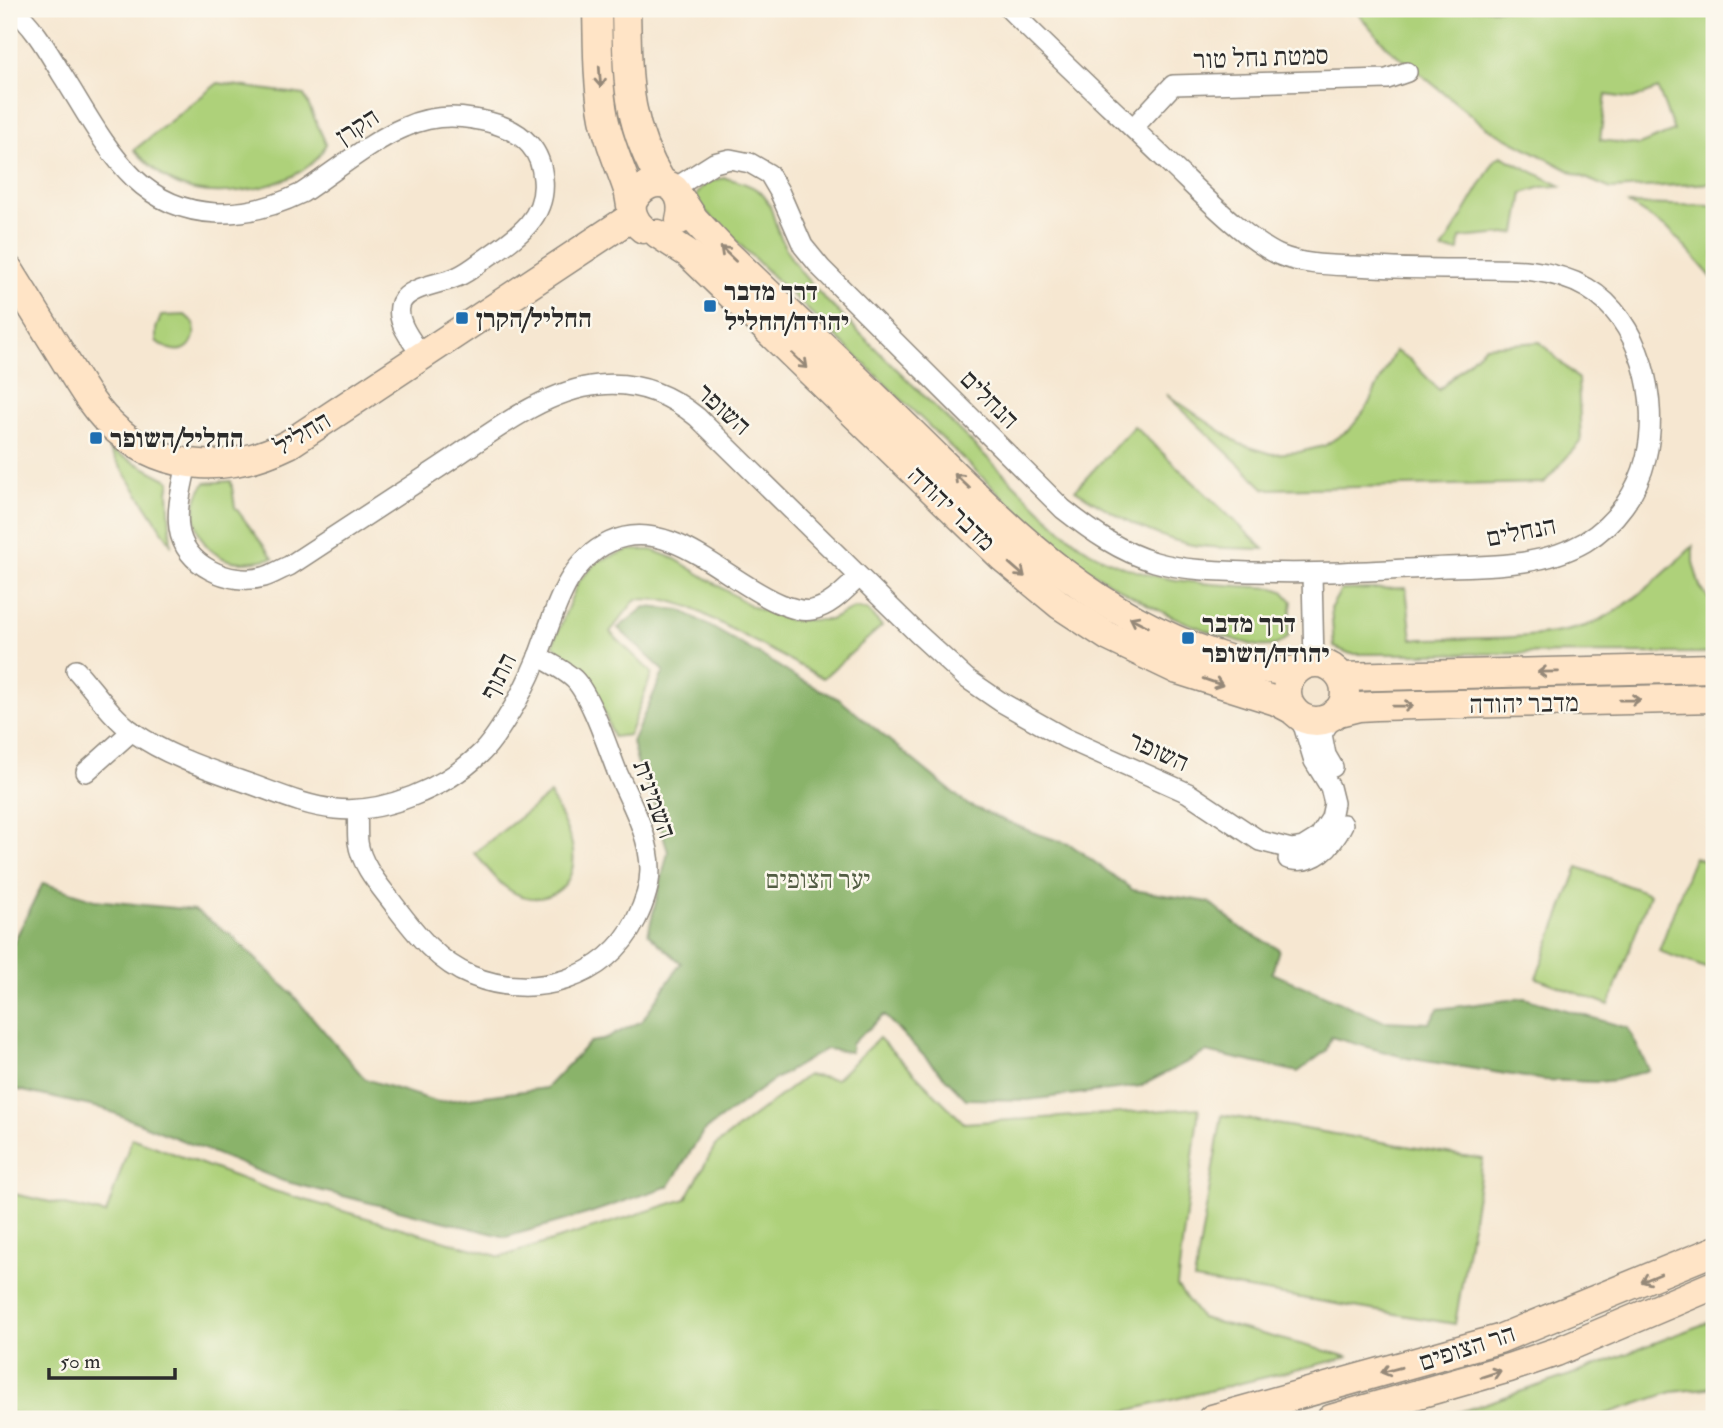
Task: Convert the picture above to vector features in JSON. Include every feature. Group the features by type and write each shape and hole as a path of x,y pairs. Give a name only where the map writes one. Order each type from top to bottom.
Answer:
{"street":[{"name":"הקרן","path":"13,9 34,30 113,154 135,179 176,204 194,210 230,214 248,212 286,201 318,183 398,129 431,118 479,120 496,124 522,136 538,158 543,175 543,199 538,211 519,235 467,272 411,293 405,298 399,312 401,321 422,356"},
{"path":"597,9 604,118 632,210 640,228 659,234 667,232 680,220 672,191 644,186 637,192 632,210"},
{"name":"מדבר יהודה","path":"626,9 628,72 635,125 645,154 672,191 726,253 1020,538 1076,583 1122,614 1188,645 1268,671 1305,667"},
{"name":"הנחלים","path":"672,191 714,163 730,159 750,163 769,174 803,246 821,268 1063,509 1110,542 1155,562 1213,571 1312,574 1490,565 1551,555 1585,542 1615,518 1629,500 1641,474 1647,455 1650,427 1643,370 1635,345 1622,320 1605,302 1586,287 1541,273 1499,268 1450,270 1316,265 1280,255 1232,220 1009,9"},
{"name":"סמטת נחל טור","path":"1133,128 1173,85 1387,79 1407,72"},
{"name":"החליל","path":"9,270 91,401 117,430 143,448 187,463 233,463 255,459 289,444 422,356 632,210"},
{"name":"מדבר יהודה","path":"659,234 690,254 1002,557 1060,605 1109,637 1155,660 1203,679 1276,701 1294,711"},
{"name":"השופר","path":"187,463 178,510 179,531 184,544 196,559 217,574 233,579 264,577 289,566 498,428 541,403 575,389 598,384 622,384 666,395 681,404 966,678 1001,702 1065,738 1188,793 1260,842 1291,849 1303,847 1319,837 1331,818 1334,803 1333,794 1314,761 1304,728 1294,711"},
{"name":"התוף","path":"75,670 132,731 181,759 309,804 358,810 416,794 439,783 480,754 508,716 538,656 562,594 581,561 611,541 643,535 674,541 765,598 794,609 811,610 824,605 835,599 859,577"},
{"path":"1305,667 1325,664 1341,677 1345,686 1344,700 1334,715 1323,720 1310,721 1294,711 1287,698 1287,688 1305,667 1312,574"},
{"name":"השמינית","path":"358,810 358,844 369,871 425,943 471,976 493,983 517,985 558,982 584,974 618,949 642,908 648,888 650,868 647,846 582,690 564,670 538,656"},
{"name":"מדבר יהודה","path":"1341,677 1714,668"},
{"name":"מדבר יהודה","path":"1334,715 1359,707 1376,706 1714,698"},
{"name":"השופר","path":"1250,834 1272,854 1294,861 1307,860 1320,854 1338,836 1346,813 1346,790 1322,743 1322,734 1334,715"},
{"path":"86,772 132,731"},
{"name":"הר הצופים","path":"1212,1419 1499,1339 1714,1251"},
{"name":"הר הצופים","path":"1331,1419 1460,1384 1532,1360 1714,1285"}],"green space":[{"path":"1354,9 1714,9 1714,183 1611,189 1576,174 1486,127 1388,48","holes":["1658,89 1674,131 1639,145 1600,140 1606,95 1633,99"]},
{"path":"218,83 304,95 326,144 316,159 302,171 262,187 218,192 198,191 174,183 134,150"},
{"path":"1501,156 1561,186 1542,187 1523,193 1516,233 1460,238 1459,251 1442,250 1495,160"},
{"path":"725,178 756,189 764,196 787,251 811,284 1070,537 1111,562 1156,576 1283,591 1292,601 1288,637 1277,644 1259,646 1184,622 1139,600 1053,545 707,213 696,197 698,192 708,183"},
{"path":"1629,204 1714,206 1714,280 1671,231"},
{"path":"185,315 194,323 193,340 189,346 178,350 171,349 156,341 156,329 161,316"},
{"path":"1540,342 1578,379 1581,441 1544,483 1265,489 1166,394 1240,444 1272,454 1299,452 1324,446 1350,429 1366,409 1395,351 1409,359 1439,390 1485,346"},
{"path":"1134,426 1264,549 1206,547 1173,540 1129,522 1075,490"},
{"path":"109,449 170,481 168,492 171,544"},
{"path":"231,481 235,507 273,558 248,562 229,560 213,551 200,534 195,514 199,493 205,483"},
{"path":"1693,546 1693,562 1700,587 1714,605 1714,653 1351,654 1334,647 1331,607 1341,590 1406,588 1412,639 1482,638 1559,632 1581,627 1613,613 1638,596"},
{"path":"629,550 652,550 675,559 753,607 788,620 830,620 854,608 867,610 882,626 823,678 690,607 666,600 636,599 610,632 652,673 629,735 613,737 592,685 553,644 578,582 598,561"},
{"name":"יער הצופים","path":"645,607 681,610 797,678 839,699 968,805 1071,845 1133,890 1209,902 1243,930 1279,949 1272,973 1383,1021 1429,1023 1438,1009 1524,998 1628,1028 1649,1070 1616,1080 1597,1082 1543,1080 1407,1058 1331,1037 1326,1051 1298,1072 1206,1052 1141,1086 1028,1100 966,1099 884,1015 851,1044 851,1052 826,1049 772,1081 703,1132 669,1186 587,1214 506,1237 283,1181 104,1109 9,1088 9,952 43,883 95,900 194,910 231,935 292,994 365,1079 438,1102 546,1088 590,1042 603,1040 642,1021 681,963 648,934 668,852 652,796 638,765 632,742 664,671 618,628"},
{"path":"550,794 570,839 573,861 564,886 543,897 530,898 504,886 474,853"},
{"path":"1694,857 1714,865 1714,971 1659,951"},
{"path":"1578,867 1650,894 1609,1005 1536,978"},
{"path":"879,1038 964,1123 1199,1108 1177,1286 1201,1318 1349,1357 1093,1419 38,1419 9,1413 9,1193 106,1214 132,1138 274,1191 501,1257 686,1199 715,1146 807,1075 836,1079"},
{"path":"1222,1115 1483,1159 1455,1324 1194,1280"},
{"path":"1714,1320 1714,1387 1672,1392 1591,1419 1439,1419 1582,1371"}],"place":[{"name":"דרך מדבר יהודה/החליל","path":"710,306"},
{"name":"החליל/הקרן","path":"462,318"},
{"name":"החליל/השופר","path":"96,438"},
{"name":"דרך מדבר יהודה/השופר","path":"1188,638"}]}
